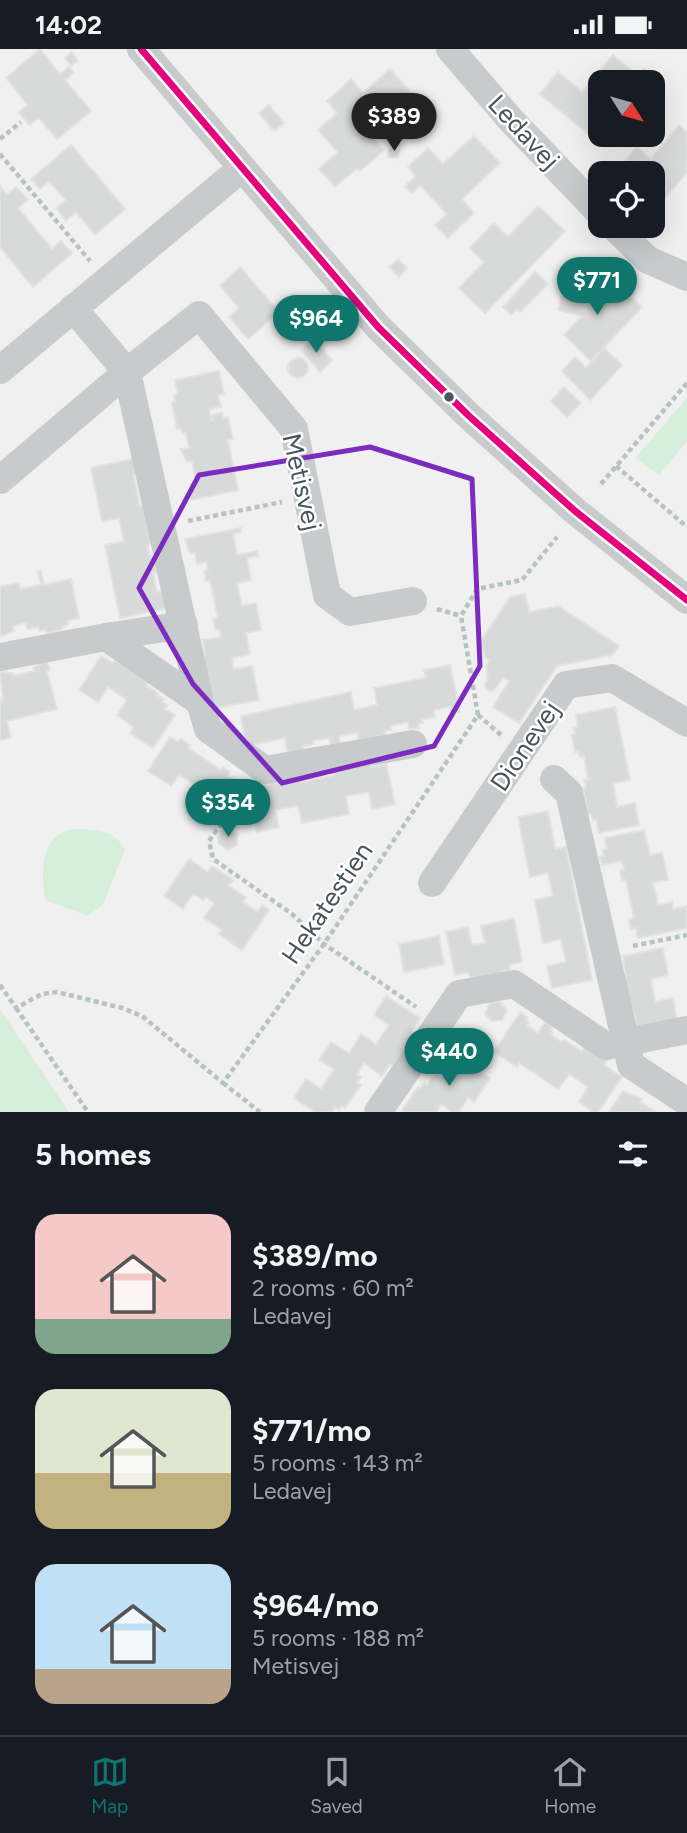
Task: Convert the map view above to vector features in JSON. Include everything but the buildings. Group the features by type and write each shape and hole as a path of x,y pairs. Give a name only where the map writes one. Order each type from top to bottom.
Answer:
{"street":[{"path":"141,49 378,327 575,511 687,600"},
{"name":"Ledavej","path":"450,49 510,119 588,200"},
{"path":"0,370 242,168"},
{"path":"625,238 648,260 687,277"},
{"path":"74,308 127,372 208,729 265,770 413,744"},
{"name":"Metisvej","path":"0,480 199,315 294,429 327,595 350,612 413,601"},
{"path":"0,657 184,625"},
{"path":"106,637 200,702"},
{"name":"Dionevej","path":"432,883 566,685 612,678 687,723"},
{"name":"Dionevej","path":"554,779 569,793 631,1065 687,1102"},
{"path":"377,1112 459,994 514,984 606,1046 687,1030"}],"path":[{"path":"0,139 20,122"},
{"path":"0,153 107,281"},
{"path":"601,484 687,383"},
{"path":"616,466 687,527"},
{"path":"161,526 307,497"},
{"name":"Hekatestien","path":"223,1083 324,944 478,715 461,616 477,589 522,580 557,537"},
{"path":"260,767 209,841 213,859 292,914 324,944 439,1023"},
{"path":"606,952 687,935"},
{"path":"0,985 88,1112"},
{"path":"16,1008 41,994 57,992 122,1008 142,1016 260,1112"}],"highlighted area":[{"path":"370,447 472,479 480,666 434,746 282,783 193,684 139,588 199,475"}],"green space":[{"path":"687,398 687,441 659,475 635,458"},
{"path":"80,829 112,835 125,850 103,904 88,916 45,900 44,891 44,862 50,845 55,837 63,832"},
{"path":"0,1009 69,1112 0,1112"}],"transit line":[{"path":"141,49 378,327 469,416 575,511 687,600"}]}
